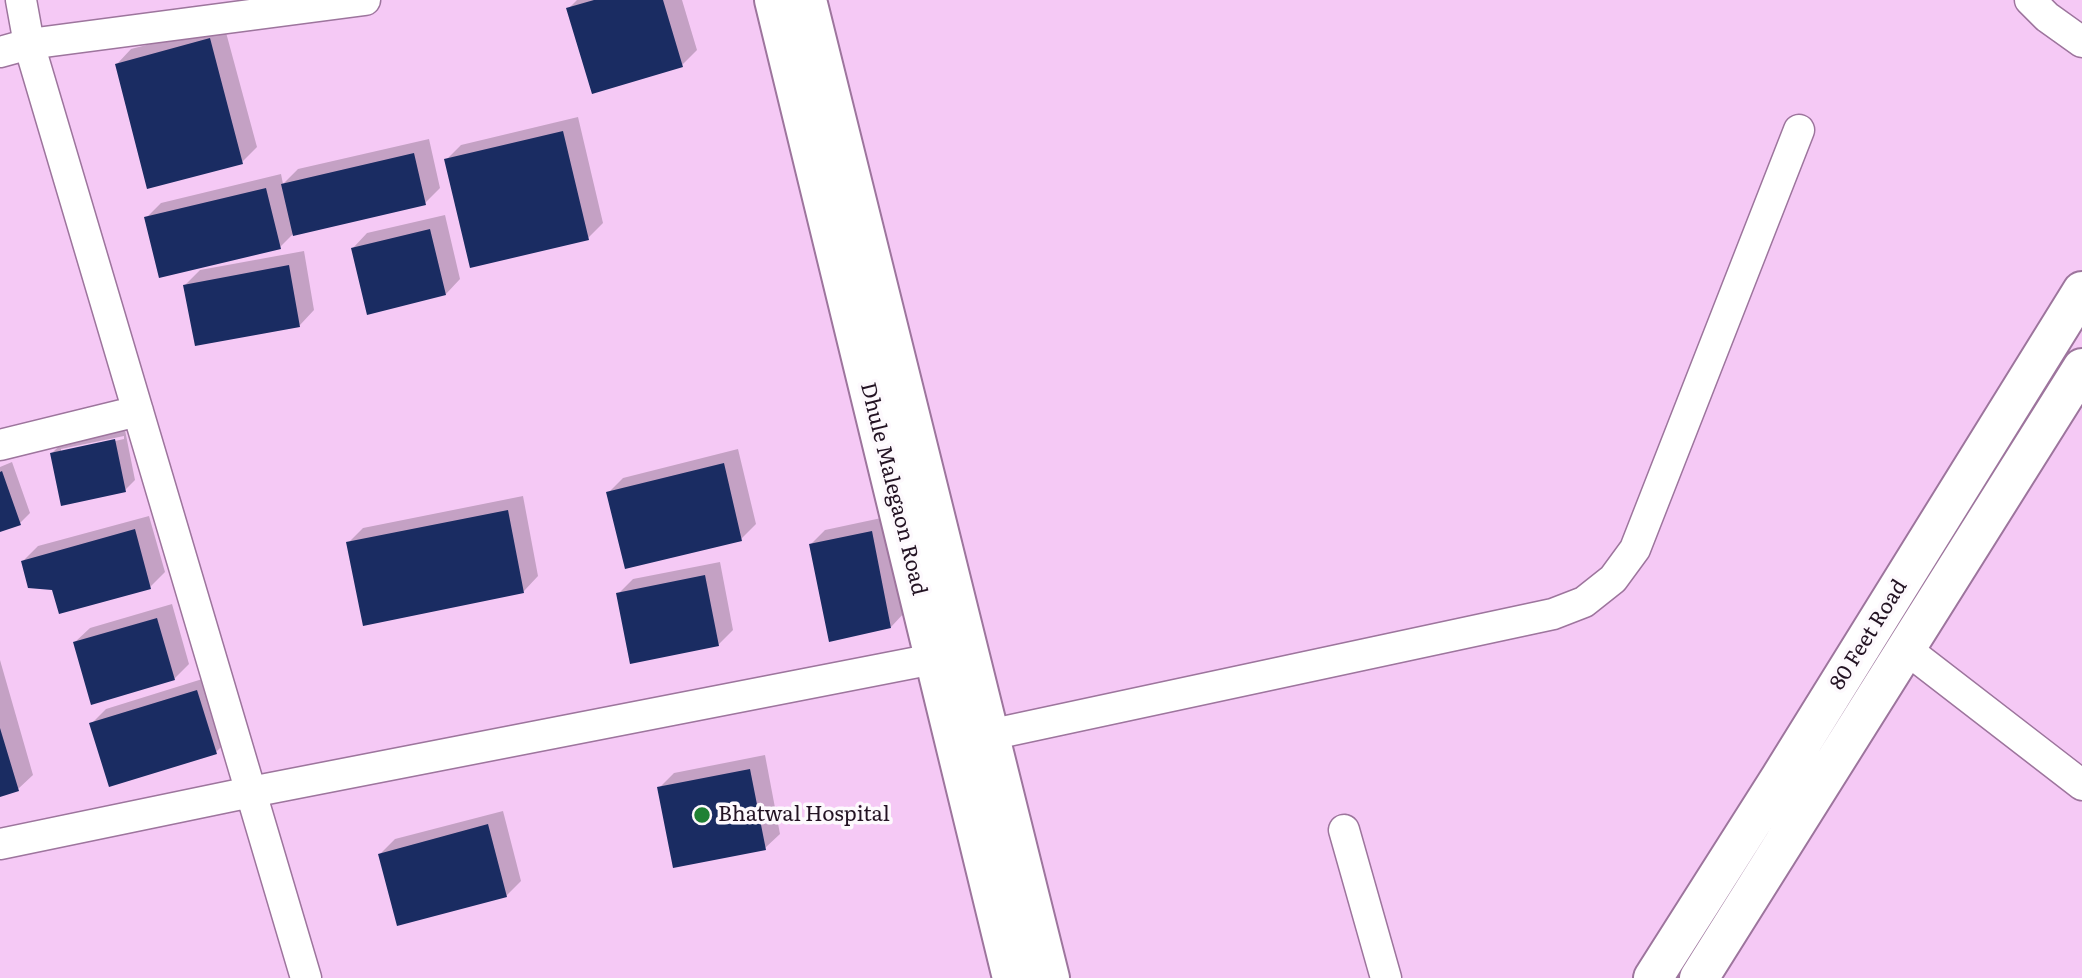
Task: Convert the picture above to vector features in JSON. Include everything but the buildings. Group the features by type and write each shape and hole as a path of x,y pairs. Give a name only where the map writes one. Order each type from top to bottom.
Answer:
{"main road":[{"name":"Dhule Malegaon Road","path":"774,0 952,655 1012,978"},
{"path":"807,0 952,655 989,735 1050,978"},
{"name":"80 Feet Road","path":"1653,978 2082,291"},
{"name":"80 Feet Road","path":"1699,978 2082,369"}],"street":[{"path":"21,0 29,44 306,978"},
{"path":"0,52 29,44 365,0"},
{"path":"2029,0 2047,17 2082,42"},
{"path":"989,735 1553,614 1584,602 1613,579 1634,549 1799,131"},
{"path":"0,445 138,411"},
{"path":"1906,649 2082,785"},
{"path":"0,844 251,792 952,655"},
{"path":"1345,830 1386,978"}],"place":[{"name":"Bhatwal Hospital","path":"702,815"}]}
